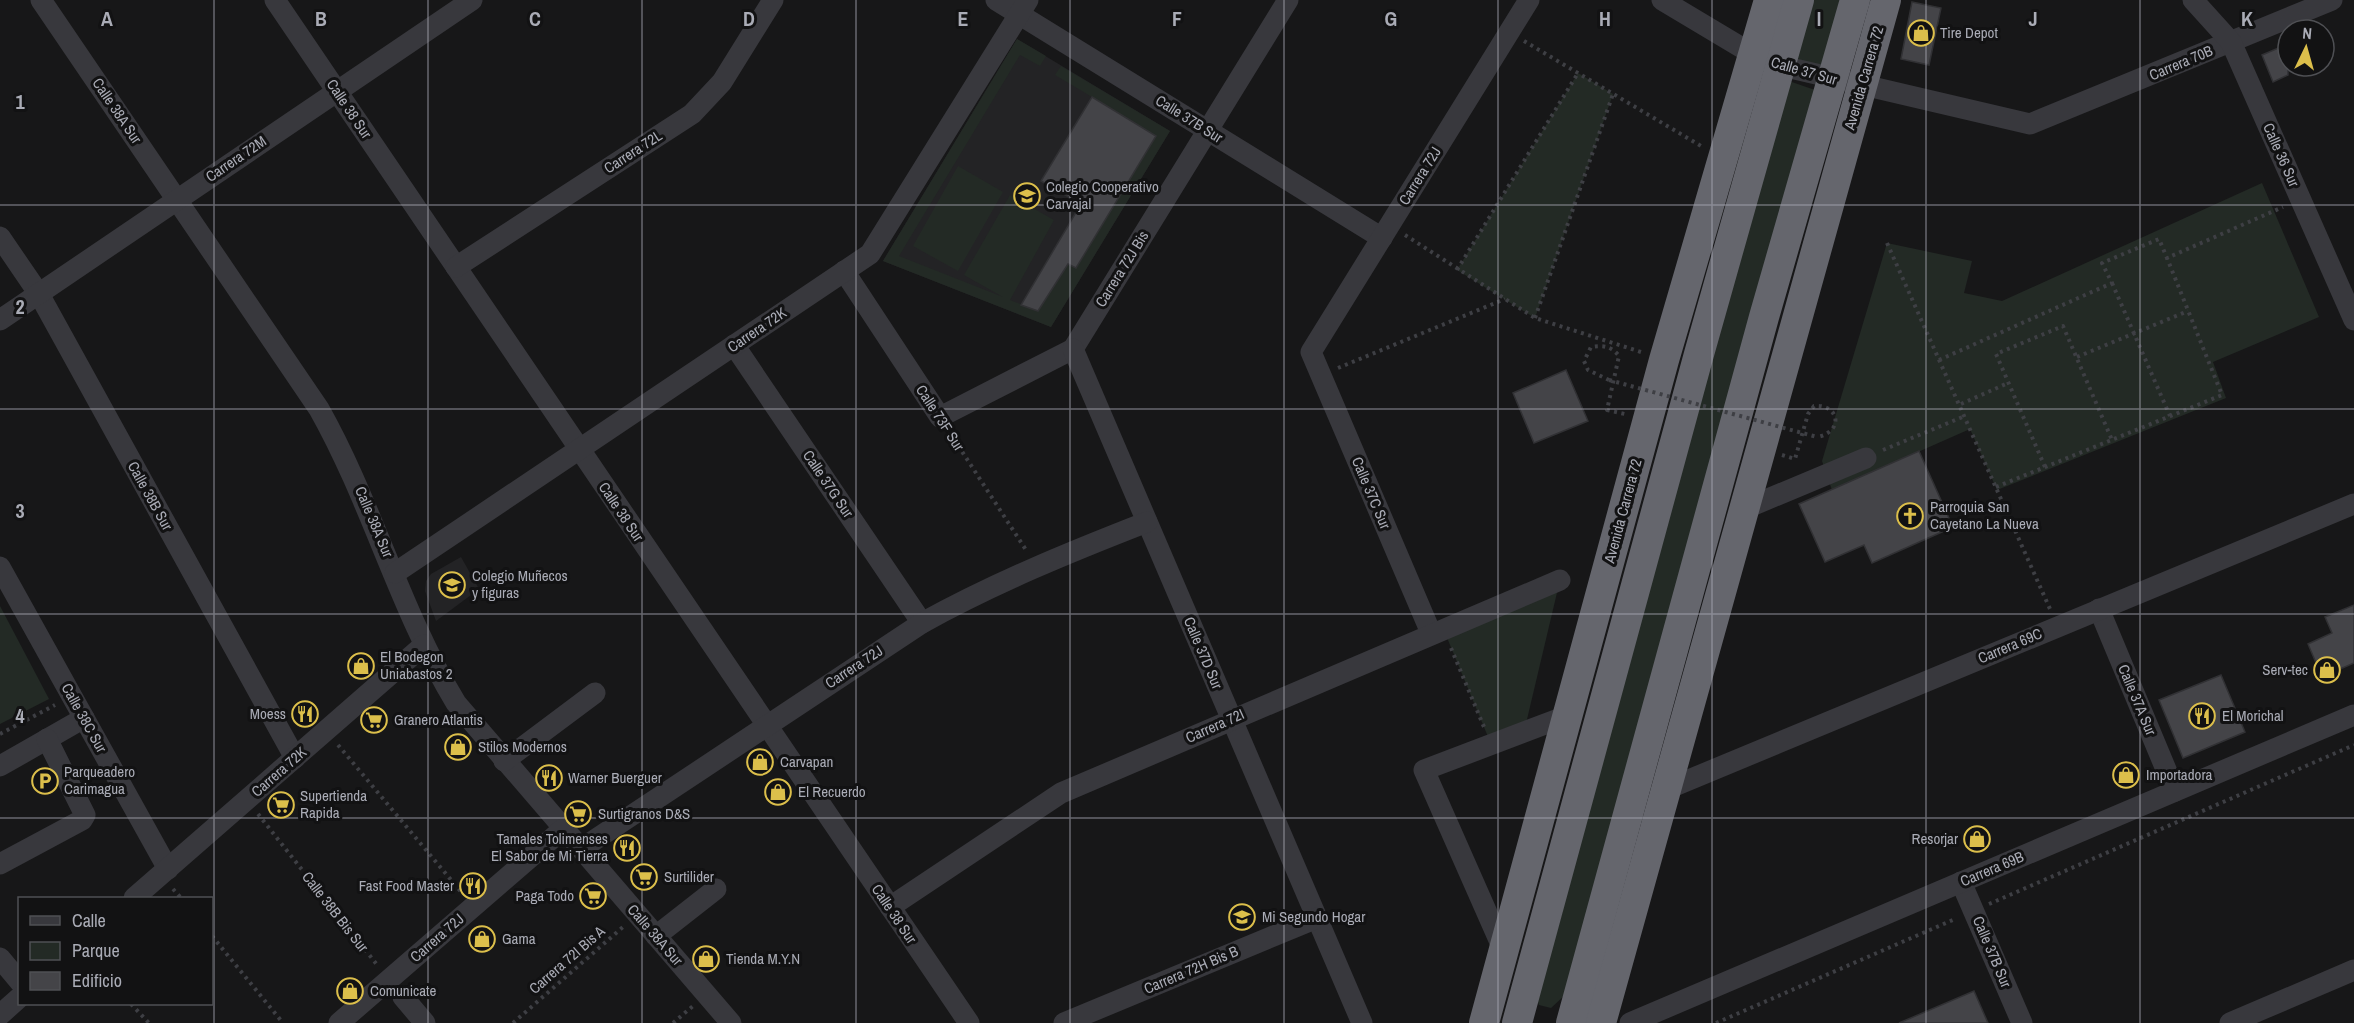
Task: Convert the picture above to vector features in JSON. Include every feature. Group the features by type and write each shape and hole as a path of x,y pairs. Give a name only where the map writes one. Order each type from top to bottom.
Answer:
{"highway":[{"name":"Avenida Carrera 72","path":"1484,1023 1665,360 1769,0"},
{"name":"Avenida Carrera 72","path":"1517,1023 1699,354 1799,0"},
{"name":"Avenida Carrera 72","path":"1571,1023 1764,317 1855,0"},
{"name":"Avenida Carrera 72","path":"1601,1023 1886,0"},
{"path":"1764,317 1814,260"},
{"path":"1647,425 1699,354"}],"street":[{"name":"Calle 38A Sur","path":"41,0 319,409 355,478 424,645 456,703 731,1023"},
{"name":"Calle 38 Sur","path":"275,0 969,1023"},
{"name":"Carrera 72M","path":"0,320 336,90 472,0"},
{"name":"Carrera 72L","path":"456,267 692,114 722,82 773,0"},
{"name":"Calle 37B Sur","path":"996,0 1024,7 1208,130 1386,231"},
{"name":"Carrera 72J Bis","path":"1073,349 1288,0"},
{"name":"Carrera 72J","path":"1311,352 1529,0"},
{"name":"Calle 37 Sur","path":"1662,0 1754,54 1782,66 1832,80 2030,124"},
{"name":"Calle 36 Sur","path":"2193,0 2231,42 2354,320"},
{"name":"Carrera 70B","path":"2030,124 2332,0"},
{"name":"Carrera 72K","path":"395,573 870,254 1024,7"},
{"name":"Calle 38B Sur","path":"0,237 39,294 295,758"},
{"name":"Calle 73F Sur","path":"844,271 940,417"},
{"name":"Calle 37G Sur","path":"734,345 922,623"},
{"path":"940,417 1073,349"},
{"name":"Calle 37D Sur","path":"1073,349 1362,1023"},
{"name":"Calle 37C Sur","path":"1311,352 1437,631"},
{"path":"1744,510 1866,458"},
{"name":"Carrera 69C","path":"1666,789 2354,504"},
{"name":"Carrera 72J","path":"581,849 922,623 1036,565 1147,522"},
{"name":"Calle 38C Sur","path":"0,567 168,869"},
{"name":"Carrera 72I","path":"890,907 1061,794 1560,580"},
{"name":"Calle 37A Sur","path":"2099,609 2175,791"},
{"name":"Carrera 72K","path":"135,897 424,645"},
{"path":"504,761 595,693"},
{"path":"1503,949 1424,770 1569,715"},
{"name":"Carrera 69B","path":"1630,1023 2354,715"},
{"path":"0,766 84,718"},
{"path":"0,864 82,820 85,815 47,739"},
{"name":"Carrera 72J","path":"339,1023 563,829"},
{"name":"Calle 37B Sur","path":"1961,882 2022,1023"},
{"path":"656,936 716,889"},
{"name":"Carrera 72H Bis B","path":"1064,1023 1317,918"},
{"path":"0,958 18,980"},
{"path":"2230,1023 2354,970"},
{"path":"402,997 424,1023"},
{"path":"0,1016 18,999"}],"path":[{"path":"1509,32 1723,158"},
{"path":"1457,270 1578,73"},
{"path":"1534,318 1613,94"},
{"path":"2167,258 2301,199"},
{"path":"1386,231 1457,270 1534,318 1665,360"},
{"path":"1996,487 2222,395 2159,239 2102,263 2170,416"},
{"path":"1887,243 1961,404 2058,627"},
{"path":"1939,360 2112,283"},
{"path":"1321,375 1504,299"},
{"path":"2077,357 2188,311"},
{"path":"2045,467 1996,354 2063,326 2112,440"},
{"path":"1607,410 1612,390 1615,381 1619,364 1619,356 1613,349 1602,345 1591,347 1584,361 1588,370 1597,376 1609,380 1620,383 1796,431 1806,434 1817,437 1829,435 1836,420 1833,411 1824,405 1814,406 1808,414 1804,426 1802,435 1800,443 1795,459"},
{"path":"1961,404 2008,383"},
{"path":"1866,458 1965,416"},
{"name":"Calle 73F Sur","path":"940,417 1036,565"},
{"path":"1437,631 1491,744"},
{"path":"0,734 72,696"},
{"path":"326,731 474,907"},
{"path":"1716,1023 2354,745"},
{"name":"Calle 38B Bis Sur","path":"246,800 389,980"},
{"name":"Carrera 72I Bis A","path":"513,1023 637,914"},
{"path":"213,937 283,1023"},
{"path":"132,1005 149,1023"}],"shaded area":[{"name":"Colegio Cooperativo Carvajal","path":"1017,39 1170,131 1051,327 883,261"},
{"name":"Colegio Muñecos y figuras","path":"461,557 479,589 436,621 425,591 426,581 431,574"}],"green space":[{"path":"1807,0 1840,0 1822,67 1791,57"},
{"path":"1017,39 1046,56 1040,66 1020,55 899,256 1003,297 964,275 1010,195 1054,220 1010,300 1038,311 1053,287 1037,278 1051,253 1076,268 1092,97 1055,75 1061,66 1170,131 1051,327 883,261"},
{"path":"1578,73 1613,94 1535,318 1457,270"},
{"path":"1786,80 1815,90 1565,995 1551,1008 1539,1005 1537,999 1562,914 1579,814"},
{"path":"958,166 1003,192 958,271 913,246"},
{"path":"2262,183 2319,317 2213,362 2226,398 1997,490 1970,429 1832,490 1822,461 1887,243 1972,261 1964,293 2002,301"},
{"path":"1560,580 1524,732 1491,744 1443,628"},
{"path":"0,606 49,699 0,724"}],"building":[{"name":"Tire Depot","path":"1912,2 1941,8 1929,65 1901,59"},
{"path":"2276,49 2276,78 2282,78 2273,82 2262,55"},
{"path":"1092,97 1156,136 1076,268 1068,264 1038,311 1021,305 1081,204 1041,181"},
{"path":"1566,370 1588,421 1534,443 1513,393"},
{"name":"Parroquia San Cayetano La Nueva","path":"1919,451 1953,527 1872,563 1864,545 1825,562 1799,504"},
{"path":"2354,605 2354,663 2322,677 2308,644 2332,633 2325,617"},
{"name":"El Morichal","path":"2221,675 2245,732 2183,758 2159,700"},
{"path":"1974,991 1988,1023 1899,1023"}],"place":[{"name":"Tire Depot","path":"1921,33"},
{"name":"Colegio Cooperativo Carvajal","path":"1027,196"},
{"name":"Parroquia San Cayetano La Nueva","path":"1910,516"},
{"name":"Colegio Muñecos y figuras","path":"452,585"},
{"name":"El Bodegon Uniabastos 2","path":"361,666"},
{"name":"Serv-tec","path":"2327,670"},
{"name":"Moess","path":"305,714"},
{"name":"El Morichal","path":"2202,716"},
{"name":"Granero Atlantis","path":"374,720"},
{"name":"Stilos Modernos","path":"458,747"},
{"name":"Carvapan","path":"760,762"},
{"name":"Importadora","path":"2126,775"},
{"name":"Warner Buerguer","path":"549,778"},
{"name":"Parqueadero Carimagua","path":"45,781"},
{"name":"El Recuerdo","path":"778,792"},
{"name":"Supertienda Rapida","path":"281,805"},
{"name":"Surtigranos D&S","path":"578,814"},
{"name":"Resorjar","path":"1977,839"},
{"name":"Tamales Tolimenses El Sabor de Mi Tierra","path":"627,848"},
{"name":"Surtilider","path":"644,877"},
{"name":"Fast Food Master","path":"473,886"},
{"name":"Paga Todo","path":"593,896"},
{"name":"Mi Segundo Hogar","path":"1242,917"},
{"name":"Gama","path":"482,939"},
{"name":"Tienda M.Y.N","path":"706,959"},
{"name":"Comunicate","path":"350,991"}]}
